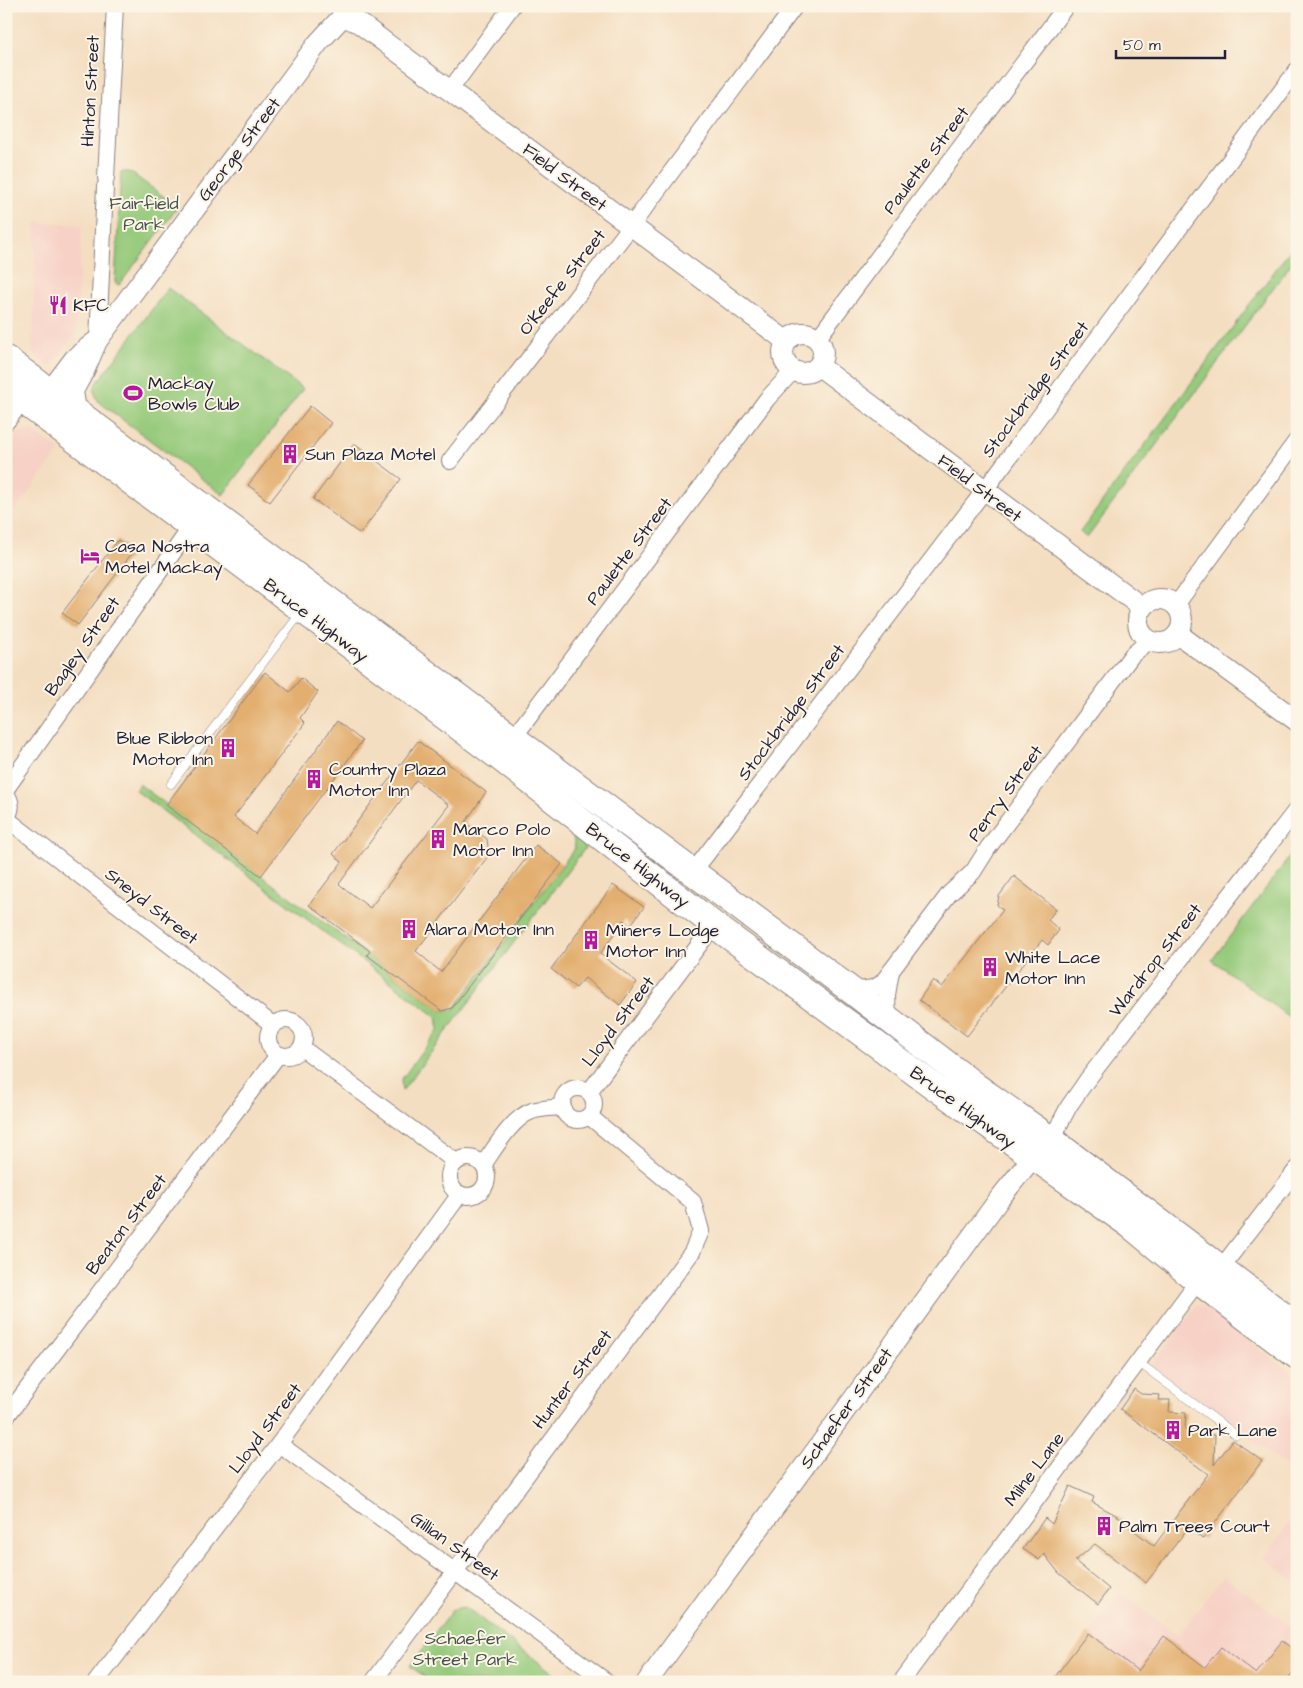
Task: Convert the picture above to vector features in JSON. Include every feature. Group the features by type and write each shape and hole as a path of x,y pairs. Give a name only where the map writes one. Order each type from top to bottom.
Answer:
{"highway":[{"name":"Bruce Highway","path":"6,358 506,748 714,925 932,1085 1041,1147 1221,1268 1297,1326"},
{"path":"6,372 18,384 14,394"},
{"path":"50,391 50,402 57,413 150,483 185,522"},
{"name":"Bruce Highway","path":"14,394 303,611 693,872 852,991 977,1087 1041,1147 1130,1225 1198,1281 1297,1356"}],"street":[{"name":"Hinton Street","path":"98,340 115,6"},
{"path":"450,90 512,6"},
{"name":"O'Keefe Street","path":"450,461 631,226 795,6"},
{"name":"Paulette Street","path":"818,338 1066,6"},
{"name":"Field Street","path":"342,11 786,341"},
{"name":"George Street","path":"76,411 73,391 98,340 342,11"},
{"name":"Stockbridge Street","path":"693,872 984,491 1297,70"},
{"path":"802,332 810,333 818,338 824,352 819,366 806,374 793,371 786,363 783,355 786,341 802,332"},
{"name":"George Street","path":"50,391 75,358 98,340"},
{"name":"Field Street","path":"819,366 1143,608"},
{"name":"Paulette Street","path":"506,748 768,398 793,371"},
{"path":"6,422 14,394"},
{"path":"1176,605 1297,440"},
{"name":"Bagley Street","path":"6,789 185,522"},
{"path":"1159,599 1167,600 1176,605 1182,619 1178,634 1171,640 1163,642 1150,640 1141,631 1139,623 1139,615 1143,608 1152,601 1159,599"},
{"path":"1178,634 1297,721"},
{"name":"Perry Street","path":"852,991 874,988 882,983 949,894 973,872 988,848 1132,655 1150,640"},
{"path":"6,794 11,805 6,819"},
{"name":"Wardrop Street","path":"1041,1147 1057,1129 1069,1106 1088,1080 1297,809"},
{"name":"Sneyd Street","path":"6,819 273,1025"},
{"name":"Lloyd Street","path":"589,1092 714,925"},
{"path":"888,1018 888,989 891,969"},
{"path":"285,1020 297,1024 303,1030 302,1048 290,1057 278,1055 268,1043 269,1030 273,1025 285,1020"},
{"path":"302,1048 456,1162"},
{"name":"Beaton Street","path":"6,1417 278,1055"},
{"path":"579,1088 589,1092 594,1102 594,1107 589,1116 579,1120 565,1113 563,1108 564,1097 573,1089 579,1088"},
{"path":"482,1164 514,1123 521,1117 542,1109 563,1108"},
{"name":"Hunter Street","path":"373,1682 692,1252 701,1231 693,1202 589,1116"},
{"name":"Schaefer Street","path":"647,1682 994,1206 1041,1147"},
{"path":"472,1158 482,1164 487,1178 484,1188 473,1195 460,1194 454,1190 450,1182 449,1173 456,1162 472,1158"},
{"path":"1221,1268 1297,1169"},
{"name":"Lloyd Street","path":"96,1682 279,1444 460,1194"},
{"name":"Milne Lane","path":"901,1682 1198,1281"},
{"name":"Gillian Street","path":"279,1444 607,1682"}],"lane":[{"path":"172,784 303,611"},
{"path":"1138,1362 1236,1435"}],"shaded area":[{"path":"36,222 82,225 76,333 50,367 32,352"},
{"path":"32,430 60,451 7,521 6,449 19,432"},
{"path":"1201,1305 1297,1377 1297,1474 1152,1365 1196,1306"},
{"path":"1297,1513 1297,1583 1264,1558"},
{"path":"1223,1576 1297,1631 1297,1682 1053,1682 1120,1592 1178,1636"}],"green space":[{"name":"Fairfield Park","path":"121,172 130,172 178,207 118,285 115,282"},
{"path":"1297,241 1297,256 1087,538 1080,532"},
{"name":"Mackay Bowls Club","path":"168,288 303,389 223,495 99,402 95,393 96,384"},
{"path":"139,784 442,1011 454,1009 575,848 573,836 586,847 402,1091 401,1080 439,1029 437,1017 135,790"},
{"path":"1297,847 1297,1023 1212,960"},
{"name":"Schaefer Street Park","path":"465,1607 565,1682 431,1682 410,1666 453,1609"}],"building":[{"name":"Sun Plaza Motel","path":"310,406 331,423 270,502 248,485"},
{"path":"354,444 401,479 360,534 313,499"},
{"path":"118,540 133,552 78,625 62,613"},
{"name":"Country Plaza Motor Inn","path":"265,672 290,692 301,678 318,692 300,718 305,723 234,817 255,834 337,721 362,741 261,876 166,805"},
{"path":"418,741 486,792 465,823 487,839 489,855 416,951 441,972 536,845 562,864 452,1008 442,1011 367,955 370,951 309,905 342,862 333,854","holes":["416,780 449,805 370,908 339,884"]},
{"name":"White Lace Motor Inn","path":"1014,876 1056,909 1048,920 1059,930 1048,945 1042,940 967,1036 919,1000 933,980 942,987 1003,910 997,905 999,896"},
{"name":"Miners Lodge Motor Inn","path":"613,885 644,907 630,926 624,920 600,954 637,982 620,1005 585,978 576,988 551,969"},
{"path":"1134,1389 1141,1394 1160,1395 1159,1400 1170,1400 1169,1412 1186,1413 1185,1430 1206,1430 1205,1434 1215,1435 1214,1465 1233,1440 1262,1461 1203,1539 1188,1528 1146,1583 1095,1544 1075,1561 1109,1589 1098,1604 1059,1573 1044,1554 1039,1560 1023,1549 1045,1518 1052,1524 1070,1486 1094,1497 1092,1502 1123,1519 1122,1521 1154,1546 1208,1474 1120,1409"},
{"path":"1088,1633 1138,1671 1164,1636 1205,1667 1221,1647 1256,1674 1282,1641 1297,1652 1297,1668 1286,1682 1051,1682"}],"place":[{"name":"KFC","path":"58,305"},
{"name":"Mackay Bowls Club","path":"133,393"},
{"name":"Sun Plaza Motel","path":"290,454"},
{"name":"Casa Nostra Motel Mackay","path":"90,556"},
{"name":"Blue Ribbon Motor Inn","path":"228,748"},
{"name":"Country Plaza Motor Inn","path":"314,779"},
{"name":"Marco Polo Motor Inn","path":"438,839"},
{"name":"Alara Motor Inn","path":"409,929"},
{"name":"Miners Lodge Motor Inn","path":"591,940"},
{"name":"White Lace Motor Inn","path":"990,967"},
{"name":"Park Lane","path":"1173,1430"},
{"name":"Palm Trees Court","path":"1104,1526"}]}
